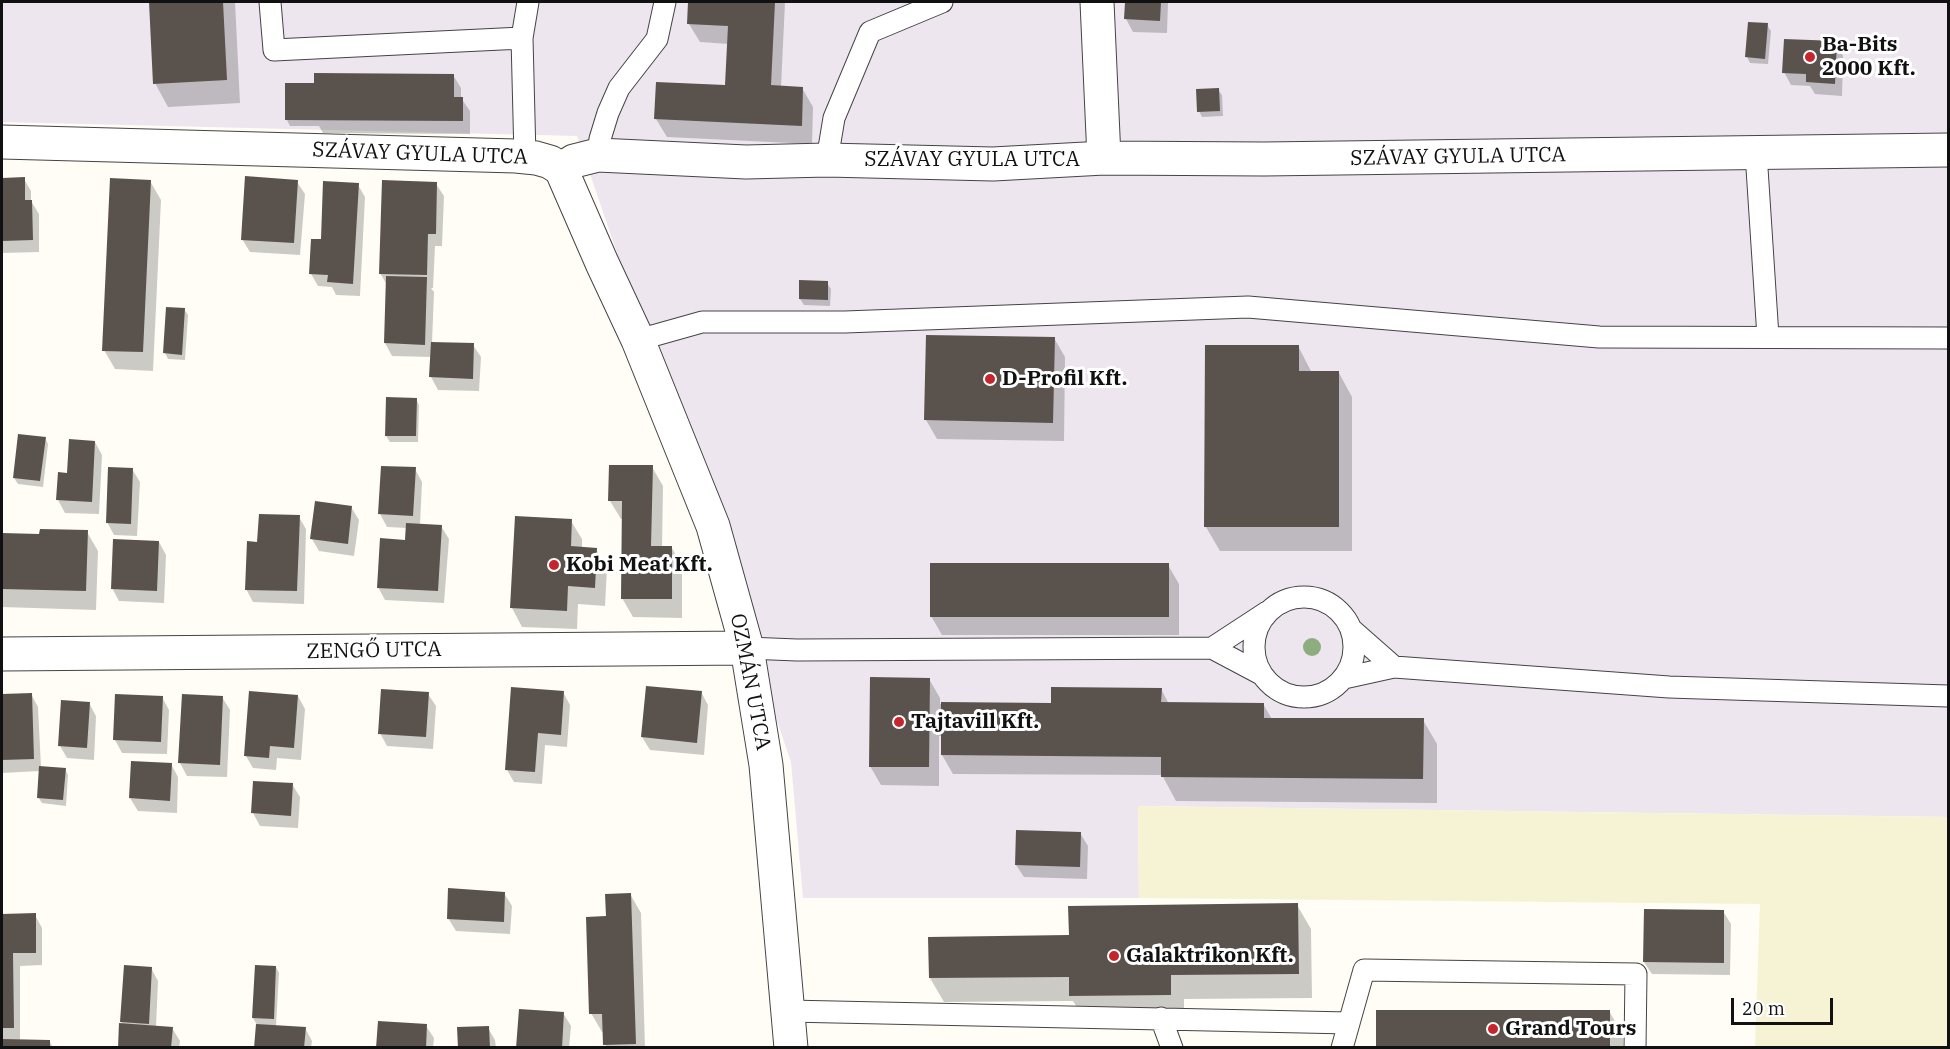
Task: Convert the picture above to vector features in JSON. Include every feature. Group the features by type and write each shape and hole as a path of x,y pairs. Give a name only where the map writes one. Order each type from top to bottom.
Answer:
{"street":[{"path":"1097,2 1104,158"},
{"name":"SZÁVAY GYULA UTCA","path":"2,142 525,157 550,162 561,169 574,160 598,155 746,162 827,160 993,164 1104,158 1264,159 1948,150"},
{"name":"OZMÁN UTCA","path":"561,169 638,340 713,526 747,648 766,765 791,1047"},
{"name":"ZENGŐ UTCA","path":"2,654 747,648"}],"lane":[{"path":"270,2 274,50 522,38"},
{"path":"525,157 522,38 528,2"},
{"path":"598,155 608,113 619,88 657,39 665,2"},
{"path":"827,160 834,118 870,32 942,2"},
{"path":"1756,153 1768,337"},
{"path":"638,340 702,322 844,322 1248,307 1599,337 1948,338"},
{"path":"1212,648 1281,602 1297,596 1314,597 1330,603 1337,609 1352,630 1394,667"},
{"path":"1261,674 1255,659 1254,643 1258,626 1267,612"},
{"path":"747,648 797,650 1212,648 1261,674 1272,686 1286,694 1302,697 1318,696 1332,689 1344,678 1352,663 1355,647 1352,630"},
{"path":"1344,678 1394,667 1669,687 1948,696"},
{"path":"1342,1047 1364,970 1636,974 1635,1047"},
{"path":"788,1011 1349,1023"},
{"path":"1161,1018 1172,1047"}],"shaded area":[{"path":"2,2 1948,2 1948,817 1138,806 1139,898 803,898 791,762 577,136 2,122"},
{"path":"1138,806 1948,817 1948,1047 1755,1047 1760,904 1139,898"}],"building":[{"path":"149,2 223,2 227,80 153,84"},
{"path":"688,2 775,2 771,85 803,87 802,126 654,119 656,82 725,85 728,26 687,24"},
{"path":"1125,2 1161,2 1160,21 1124,19"},
{"path":"1748,22 1768,23 1765,59 1745,57"},
{"name":"Ba-Bits 2000 Kft.","path":"1784,39 1837,41 1835,84 1806,82 1806,74 1782,73"},
{"path":"314,73 454,74 454,97 463,97 463,121 285,120 285,83 314,83"},
{"path":"1219,88 1220,111 1197,112 1196,89"},
{"path":"245,176 298,180 294,243 241,240"},
{"path":"25,177 25,200 32,200 33,240 2,241 2,178"},
{"path":"110,178 151,180 143,352 102,351"},
{"path":"382,180 437,182 436,234 428,234 427,275 379,274"},
{"path":"323,181 359,183 353,284 327,282 328,275 309,274 311,239 321,239"},
{"path":"386,276 427,277 425,345 384,343"},
{"path":"799,280 828,281 828,300 799,299"},
{"path":"166,307 185,308 182,355 163,353"},
{"name":"D-Profil Kft.","path":"926,335 1055,337 1053,423 924,420"},
{"path":"431,342 474,343 473,379 429,377"},
{"path":"1205,345 1299,345 1299,371 1339,371 1339,527 1204,527"},
{"path":"386,397 417,398 416,436 385,436"},
{"path":"18,434 46,437 40,481 13,478"},
{"path":"69,439 95,441 92,502 56,500 58,472 67,473"},
{"path":"609,465 653,465 651,546 672,546 672,599 621,599 622,501 608,501"},
{"path":"381,466 416,467 413,516 378,514"},
{"path":"108,467 133,468 131,524 106,523"},
{"path":"315,501 352,506 348,544 310,539"},
{"path":"259,514 300,515 297,591 245,590 247,541 257,542"},
{"name":"Kobi Meat Kft.","path":"515,516 572,519 571,546 597,548 595,588 568,586 567,611 510,608"},
{"path":"406,523 442,525 438,591 377,588 380,538 405,540"},
{"path":"40,529 88,530 86,591 2,589 2,533 39,534"},
{"path":"113,539 159,541 157,591 111,589"},
{"path":"930,563 1169,563 1169,617 930,617"},
{"name":"Tajtavill Kft.","path":"870,677 930,678 929,767 869,767"},
{"path":"646,686 702,691 697,743 641,737"},
{"path":"511,687 564,691 561,735 538,733 535,772 505,770"},
{"path":"1051,687 1162,688 1161,702 1264,703 1264,718 1424,718 1423,779 1161,777 1161,757 941,755 941,702 1051,703"},
{"path":"381,689 429,692 426,737 378,734"},
{"path":"249,691 298,695 294,748 270,746 269,758 244,756"},
{"path":"32,693 34,759 2,760 2,694"},
{"path":"115,694 163,696 161,742 113,740"},
{"path":"182,694 223,696 220,765 178,763"},
{"path":"61,700 90,702 87,748 58,746"},
{"path":"131,761 172,763 170,801 129,798"},
{"path":"39,766 66,768 63,800 37,798"},
{"path":"253,781 293,783 291,816 251,813"},
{"path":"1016,830 1081,832 1080,867 1015,865"},
{"path":"448,888 505,892 504,922 447,919"},
{"path":"631,893 636,1044 603,1045 602,1014 589,1014 586,917 606,916 605,894"},
{"name":"Galaktrikon Kft.","path":"1298,903 1299,974 1171,975 1171,995 1069,996 1069,977 929,978 928,937 1069,935 1068,906"},
{"path":"1644,909 1724,910 1724,963 1643,962"},
{"path":"36,913 36,953 13,953 14,1028 2,1028 2,914"},
{"path":"124,965 152,967 149,1024 120,1022"},
{"path":"255,965 276,966 274,1019 252,1018"},
{"path":"519,1009 564,1012 562,1048 516,1048"},
{"name":"Grand Tours","path":"1376,1010 1610,1010 1610,1048 1376,1048"},
{"path":"378,1021 427,1024 426,1048 376,1048"},
{"path":"119,1023 173,1027 171,1048 118,1048"},
{"path":"256,1024 306,1027 304,1048 254,1048"},
{"path":"489,1026 490,1048 458,1048 457,1027"},
{"path":"2,1039 50,1040 50,1048 2,1048"}],"place":[{"name":"Ba-Bits 2000 Kft.","path":"1810,57"},
{"name":"D-Profil Kft.","path":"990,379"},
{"name":"Kobi Meat Kft.","path":"554,565"},
{"name":"Tajtavill Kft.","path":"899,722"},
{"name":"Galaktrikon Kft.","path":"1114,956"},
{"name":"Grand Tours","path":"1493,1029"}]}
